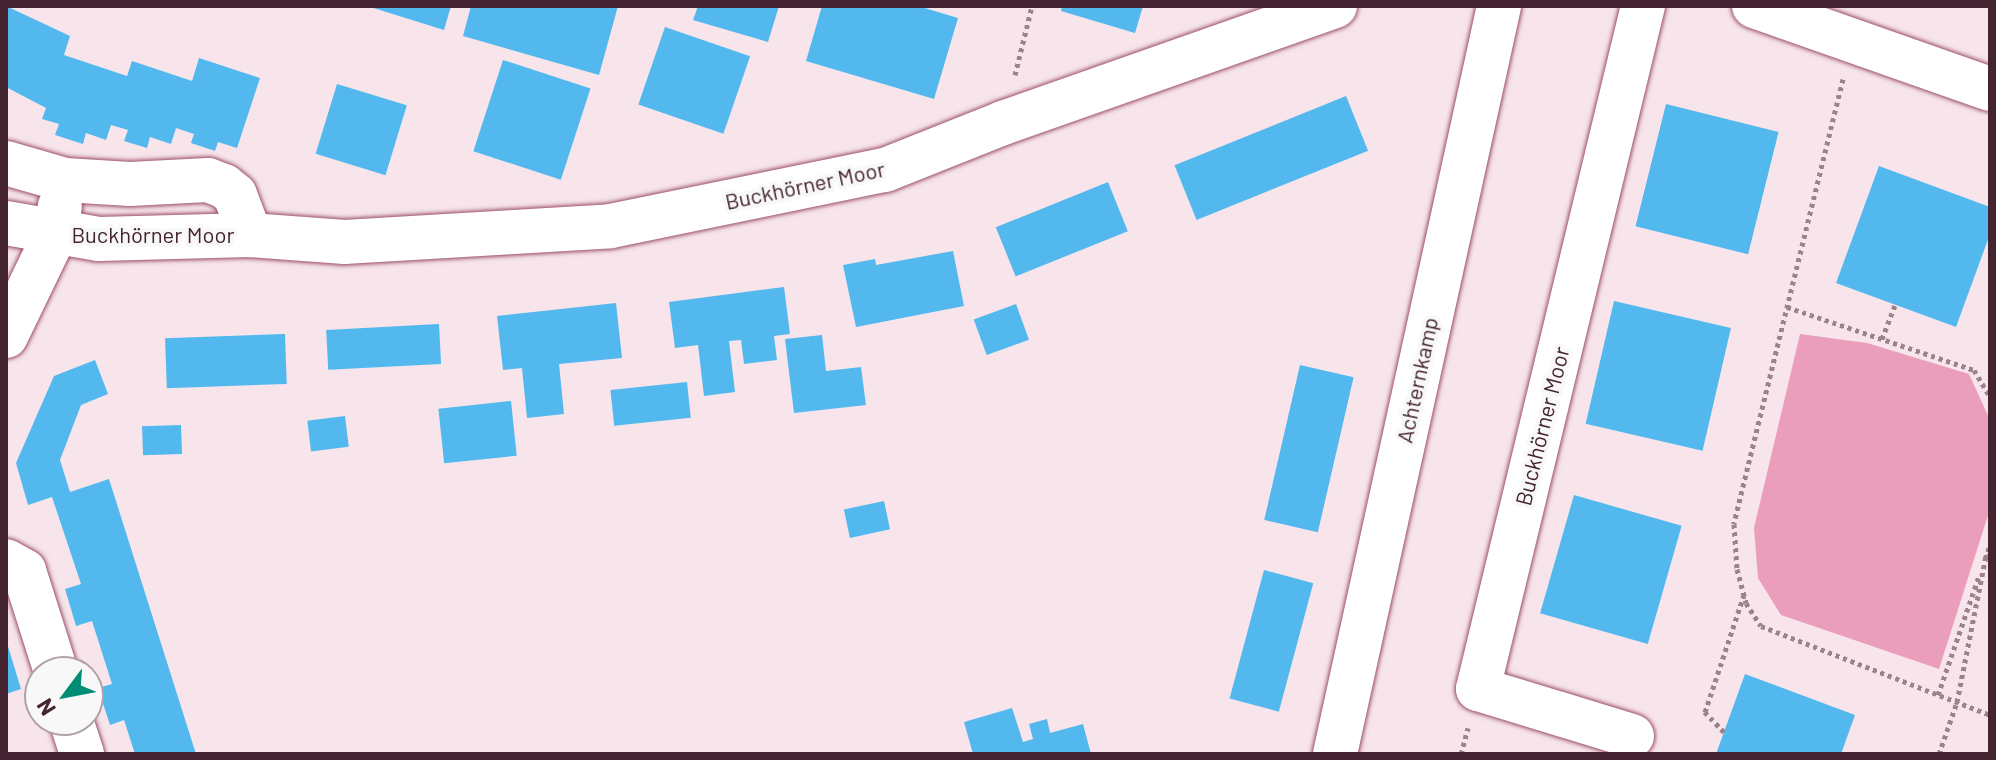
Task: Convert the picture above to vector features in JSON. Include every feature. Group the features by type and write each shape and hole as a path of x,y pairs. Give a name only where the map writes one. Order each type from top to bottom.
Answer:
{"street":[{"name":"Buckhörner Moor","path":"6,223 55,234 99,239 250,235 345,242 611,226 885,170 1003,123 1335,6"},
{"name":"Achternkamp","path":"1335,754 1499,6"},
{"name":"Buckhörner Moor","path":"1632,736 1478,689 1643,6"},
{"path":"1754,6 1990,89"},
{"name":"Buckhörner Moor","path":"6,163 65,180 130,184 208,180 224,186 235,195 243,207 250,235"},
{"name":"Buckhörner Moor","path":"55,234 65,180"},
{"path":"6,336 55,234"},
{"path":"15,566 50,656"}],"path":[{"path":"1003,123 1032,6"},
{"path":"1853,41 1734,524 1737,569 1744,595 1761,626 1990,715"},
{"path":"1882,339 1895,305"},
{"path":"1787,307 1974,370 1990,397"},
{"path":"1939,754 1957,702 1990,545"},
{"path":"1938,695 1988,557"},
{"path":"1724,732 1705,712 1744,595"}],"shaded area":[{"path":"1800,334 1867,343 1969,374 1990,420 1990,509 1939,669 1781,615 1758,578 1754,528"}],"building":[{"path":"6,6 70,36 64,55 127,76 132,61 192,81 199,58 260,78 237,148 218,142 215,151 191,143 194,134 176,128 171,144 150,137 147,148 124,141 128,130 111,125 106,140 86,133 83,144 55,135 59,124 42,119 46,108 6,87"},
{"path":"367,6 451,6 444,30"},
{"path":"471,6 618,6 599,75 463,36"},
{"path":"698,6 779,6 768,42 693,20"},
{"path":"822,6 918,6 958,18 934,99 806,61"},
{"path":"1062,6 1143,6 1135,33 1061,11"},
{"path":"665,27 750,56 723,134 638,105"},
{"path":"503,60 590,88 561,180 473,151"},
{"path":"337,84 407,105 385,175 316,154"},
{"path":"1346,96 1368,151 1197,220 1174,165"},
{"path":"1666,104 1779,132 1748,254 1636,226"},
{"path":"1879,166 1990,207 1990,234 1956,327 1836,283"},
{"path":"1108,182 1128,231 1016,276 996,227"},
{"path":"953,251 964,306 856,327 843,265 875,259 876,265"},
{"path":"784,287 790,334 774,336 777,360 744,364 741,340 729,341 735,392 704,396 698,345 675,348 669,302"},
{"path":"1614,301 1731,328 1703,451 1586,424"},
{"path":"616,303 622,358 559,364 564,414 527,418 522,368 503,370 497,316"},
{"path":"1016,304 1029,340 987,355 974,319"},
{"path":"439,324 441,364 328,370 326,330"},
{"path":"285,334 287,384 167,388 165,338"},
{"path":"822,335 826,371 861,367 866,405 794,413 785,339"},
{"path":"95,360 108,394 81,405 60,460 70,492 109,479 196,754 135,754 124,720 110,725 104,706 104,686 112,684 92,621 76,626 65,589 81,584 52,497 28,505 16,463 54,376"},
{"path":"1300,365 1354,377 1318,532 1264,520"},
{"path":"687,382 691,418 614,426 610,390"},
{"path":"511,401 517,456 444,463 438,409"},
{"path":"345,416 349,447 311,451 307,421"},
{"path":"181,425 182,454 143,455 142,426"},
{"path":"1574,495 1682,526 1648,644 1540,613"},
{"path":"884,501 890,529 850,538 844,510"},
{"path":"1264,570 1313,583 1279,712 1230,698"},
{"path":"6,644 21,689 6,694"},
{"path":"1745,674 1855,715 1841,754 1716,754"},
{"path":"1012,708 1023,742 1033,739 1029,724 1047,719 1050,733 1083,724 1091,754 973,754 964,722"}]}
